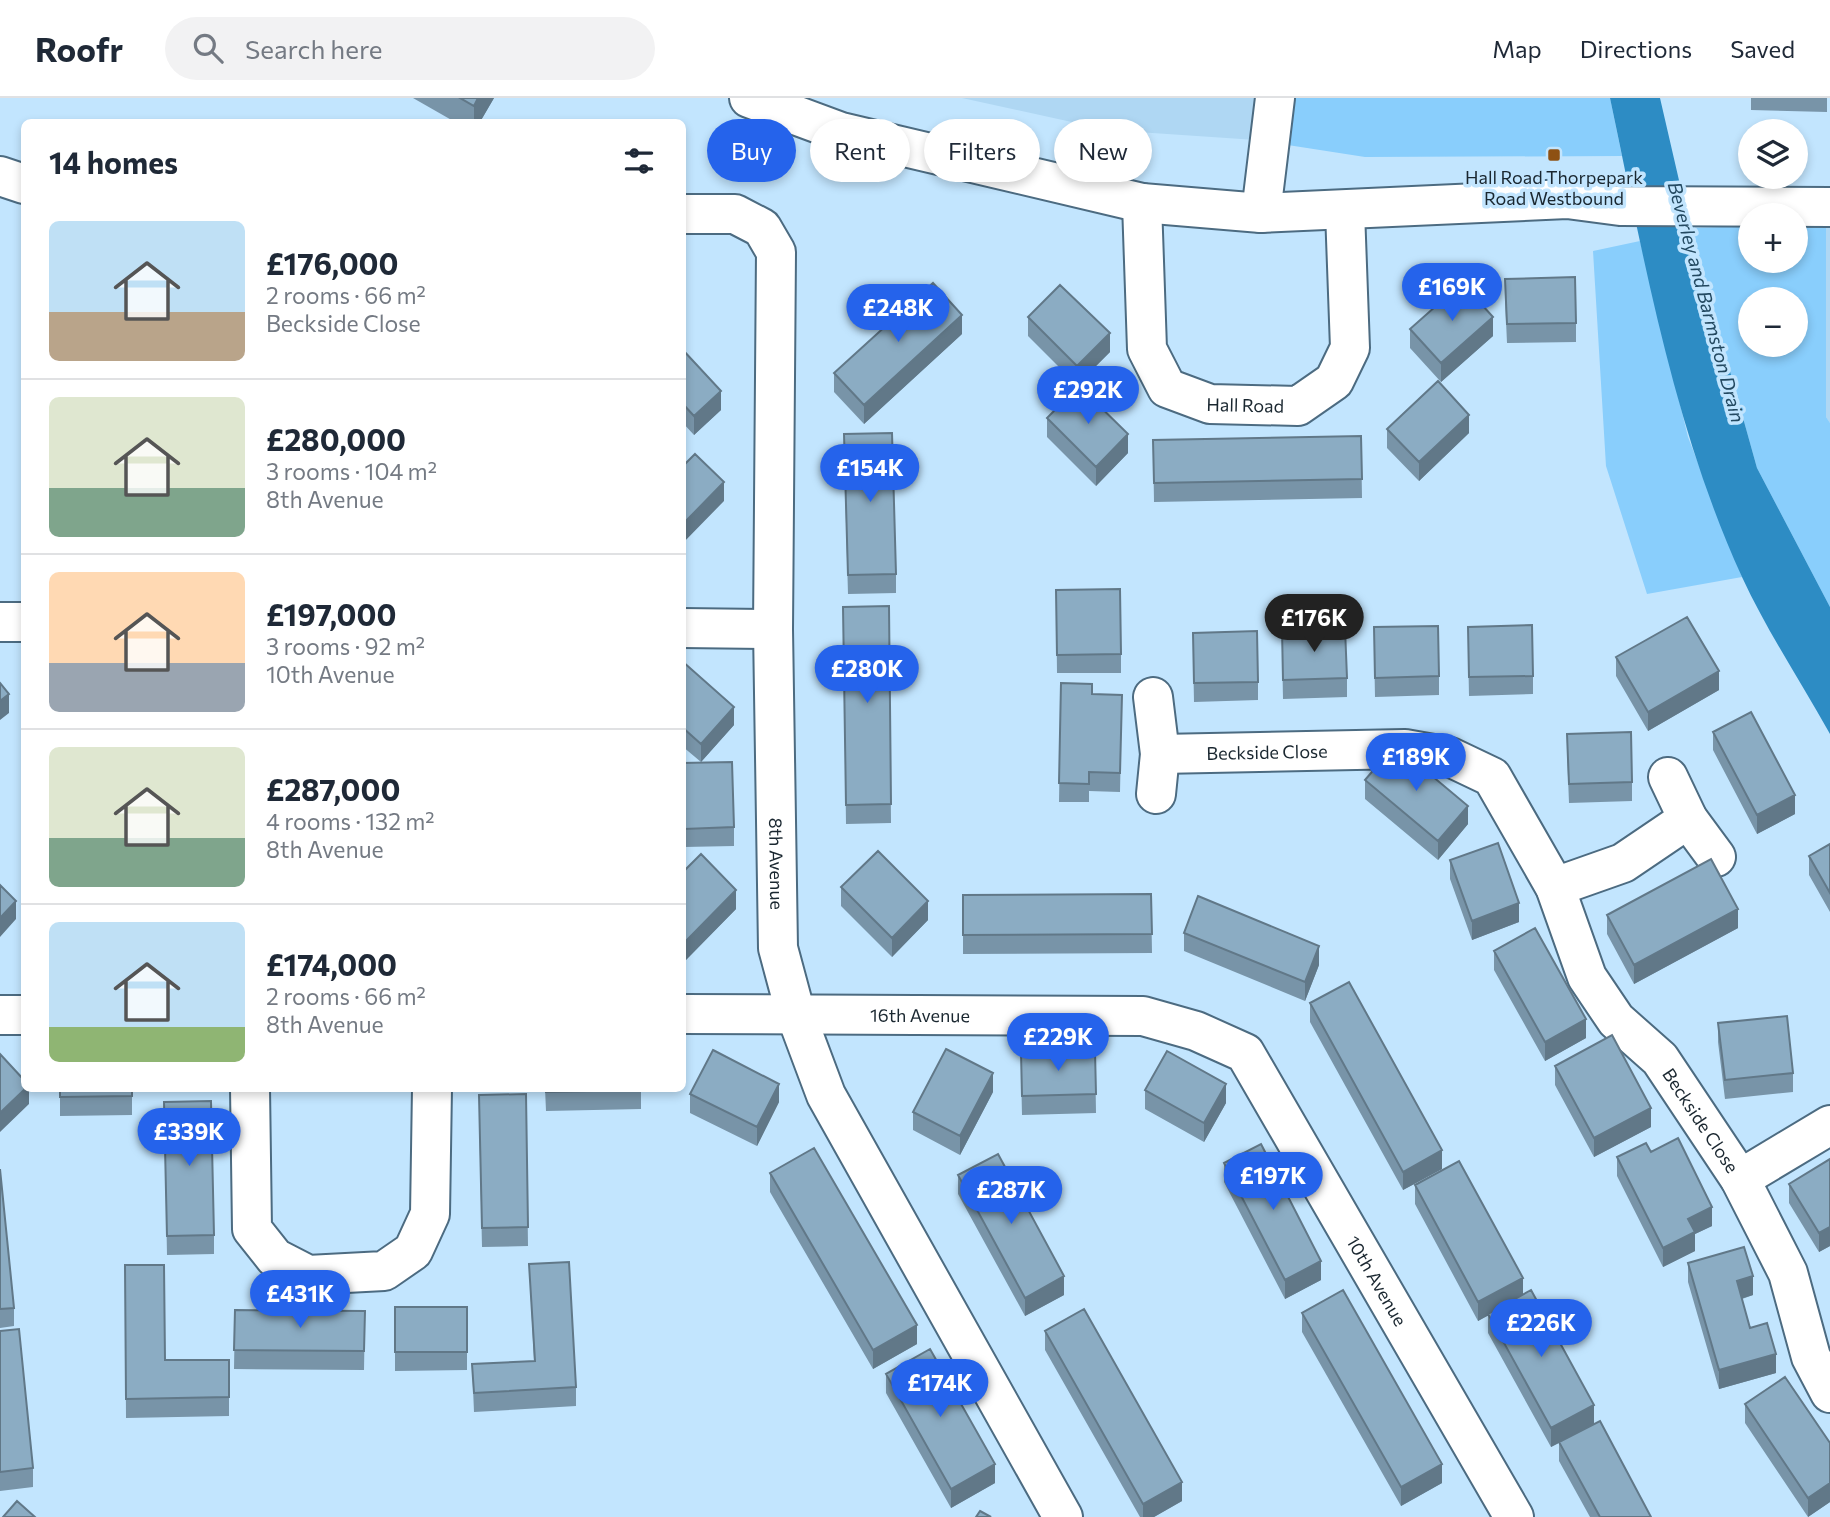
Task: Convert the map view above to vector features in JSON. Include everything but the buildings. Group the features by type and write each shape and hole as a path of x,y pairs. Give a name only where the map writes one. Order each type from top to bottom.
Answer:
{"street":[{"path":"749,98 841,132 1142,203 1261,213 1345,212 1567,199 1620,206 1830,207"},
{"path":"1261,213 1275,98"},
{"path":"0,176 21,183"},
{"name":"Hall Road","path":"1142,203 1147,348 1167,388 1210,404 1298,406 1334,382 1350,348 1345,212"},
{"name":"8th Avenue","path":"686,214 735,214 762,228 776,252 773,629 778,948 796,1015 826,1095 1063,1517"},
{"path":"0,622 21,622"},
{"path":"686,628 773,629"},
{"path":"1153,697 1160,754 1156,794"},
{"name":"Beckside Close","path":"1160,754 1405,749 1450,757 1492,777 1555,887 1587,977 1616,1020 1660,1059 1740,1179 1788,1273 1811,1357 1830,1393"},
{"path":"1668,777 1689,818 1716,857"},
{"path":"1555,887 1623,863 1689,818"},
{"name":"16th Avenue","path":"686,1014 1143,1016 1196,1031"},
{"path":"0,1015 21,1015"},
{"name":"10th Avenue","path":"1196,1031 1245,1053 1514,1517"},
{"path":"250,1092 252,1229 275,1258 308,1275 384,1271 413,1251 430,1214 432,1092"},
{"name":"Beckside Close","path":"1740,1179 1830,1125"}],"shaded area":[{"path":"962,98 1259,98 1256,140 1152,133 1152,119 1058,119"},
{"path":"1259,98 1610,98 1622,156 1365,157 1256,140"},
{"path":"1826,224 1830,225 1830,423 1826,417"},
{"path":"1826,224 1830,607 1757,468 1690,228 1738,226 1738,273 1808,273 1808,225"},
{"path":"1640,241 1688,437 1742,577 1647,594 1606,466 1593,251"}],"water":[{"name":"Beverley and Barmston Drain","path":"1610,98 1660,98 1690,228 1757,468 1830,607 1830,734 1773,637 1742,577 1697,461 1663,341"}],"place":[{"name":"Hall Road Thorpepark Road Westbound","path":"1554,155"}]}
